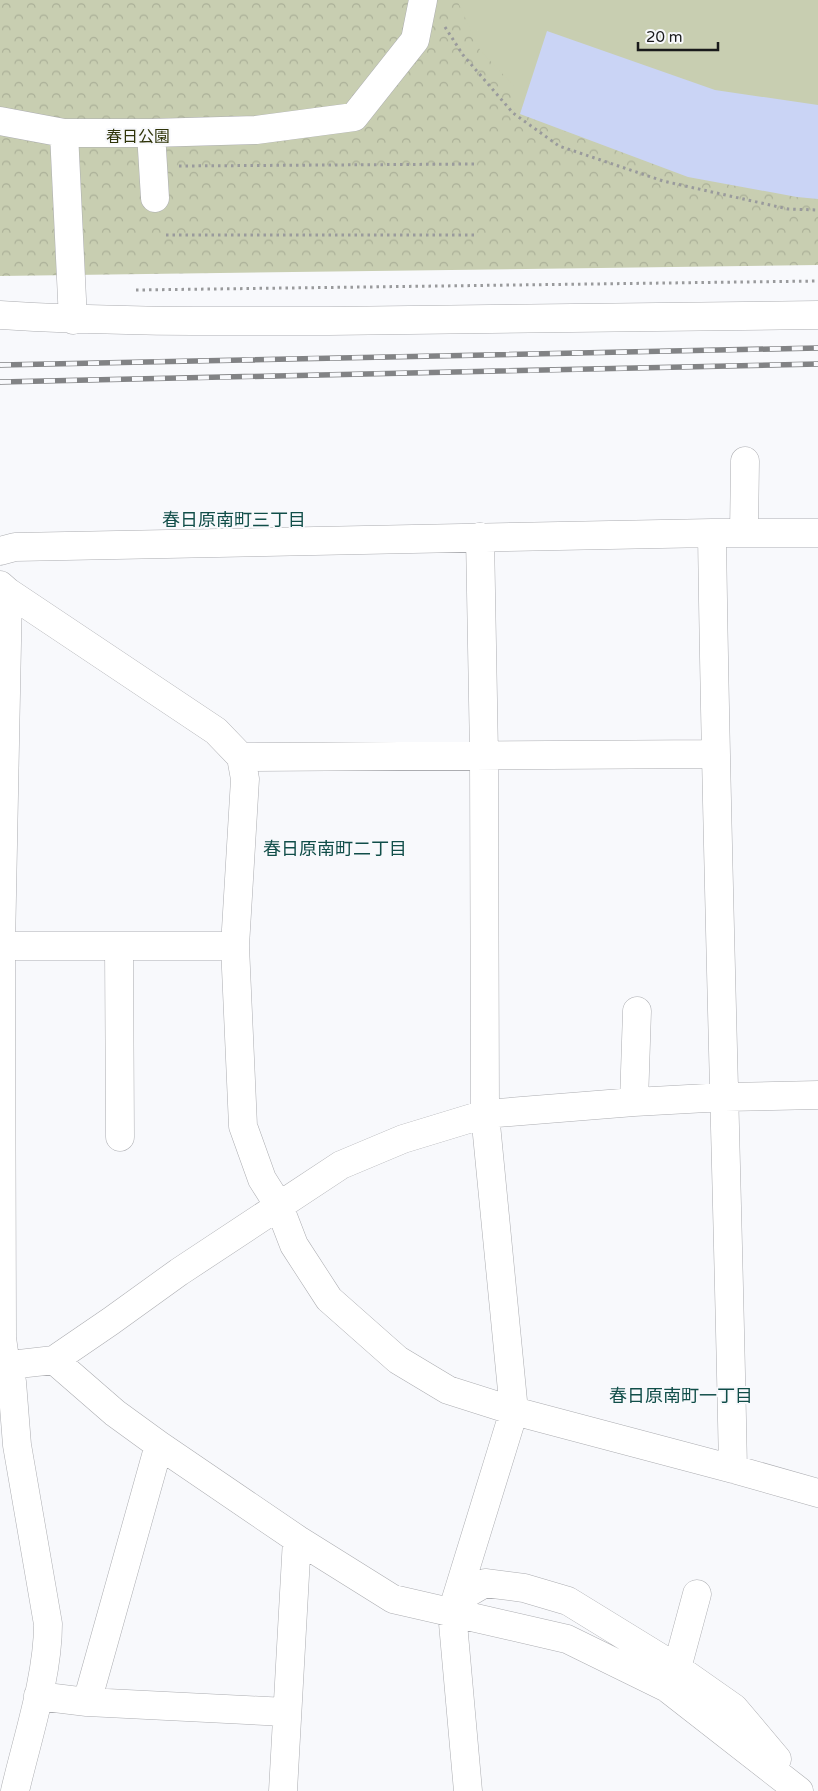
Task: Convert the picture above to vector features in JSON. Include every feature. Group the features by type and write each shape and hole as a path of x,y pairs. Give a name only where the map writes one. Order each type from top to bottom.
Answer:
{"street":[{"path":"0,121 64,133 151,133 256,130 354,116 415,40 423,0"},
{"path":"64,133 73,320"},
{"path":"151,133 155,198"},
{"path":"0,315 73,320 163,321 494,320 818,315"},
{"path":"744,533 745,462"},
{"path":"712,533 715,754 733,1469"},
{"path":"0,551 15,547 480,537 818,533"},
{"path":"468,1791 452,1612 514,1411 485,1114 484,754 480,537"},
{"path":"4,588 216,731 241,756 245,780 235,946 243,1126 262,1179 279,1206 294,1245 329,1299 398,1360 448,1390 514,1411 818,1493"},
{"path":"4,588 0,946 3,1366 12,1382 17,1445 48,1624 48,1643 38,1696 15,1791"},
{"path":"241,756 715,754"},
{"path":"0,946 235,946"},
{"path":"120,946 120,1137"},
{"path":"634,1102 636,1011"},
{"path":"3,1366 54,1360 179,1272 341,1165 403,1139 485,1114 634,1102 725,1097 818,1095"},
{"path":"54,1360 115,1413 158,1445 297,1539 393,1599 567,1639 672,1678"},
{"path":"87,1702 158,1445"},
{"path":"283,1791 297,1539"},
{"path":"452,1612 468,1592 486,1583 524,1588 568,1601 672,1678 794,1787"},
{"path":"672,1678 697,1594"},
{"path":"38,1696 87,1702 286,1712"}],"path":[{"path":"443,24 463,55 513,113 560,146 663,181 788,209 818,210"},
{"path":"176,166 477,164"},
{"path":"166,236 476,235"},
{"path":"131,290 818,281"}],"green space":[{"name":"春日公園","path":"0,0 818,0 818,265 0,276"},
{"path":"457,0 818,0 818,199 796,197 688,177 520,114 514,109 514,86 480,50"}],"building":[{"path":"547,31 715,90 818,105 818,199 797,197 688,177 520,114"}],"railway":[{"path":"0,365 818,348"},
{"path":"0,382 818,364"}],"district":[{"name":"春日原南町三丁目","path":"234,520"},
{"name":"春日原南町二丁目","path":"335,849"},
{"name":"春日原南町一丁目","path":"681,1396"}]}
